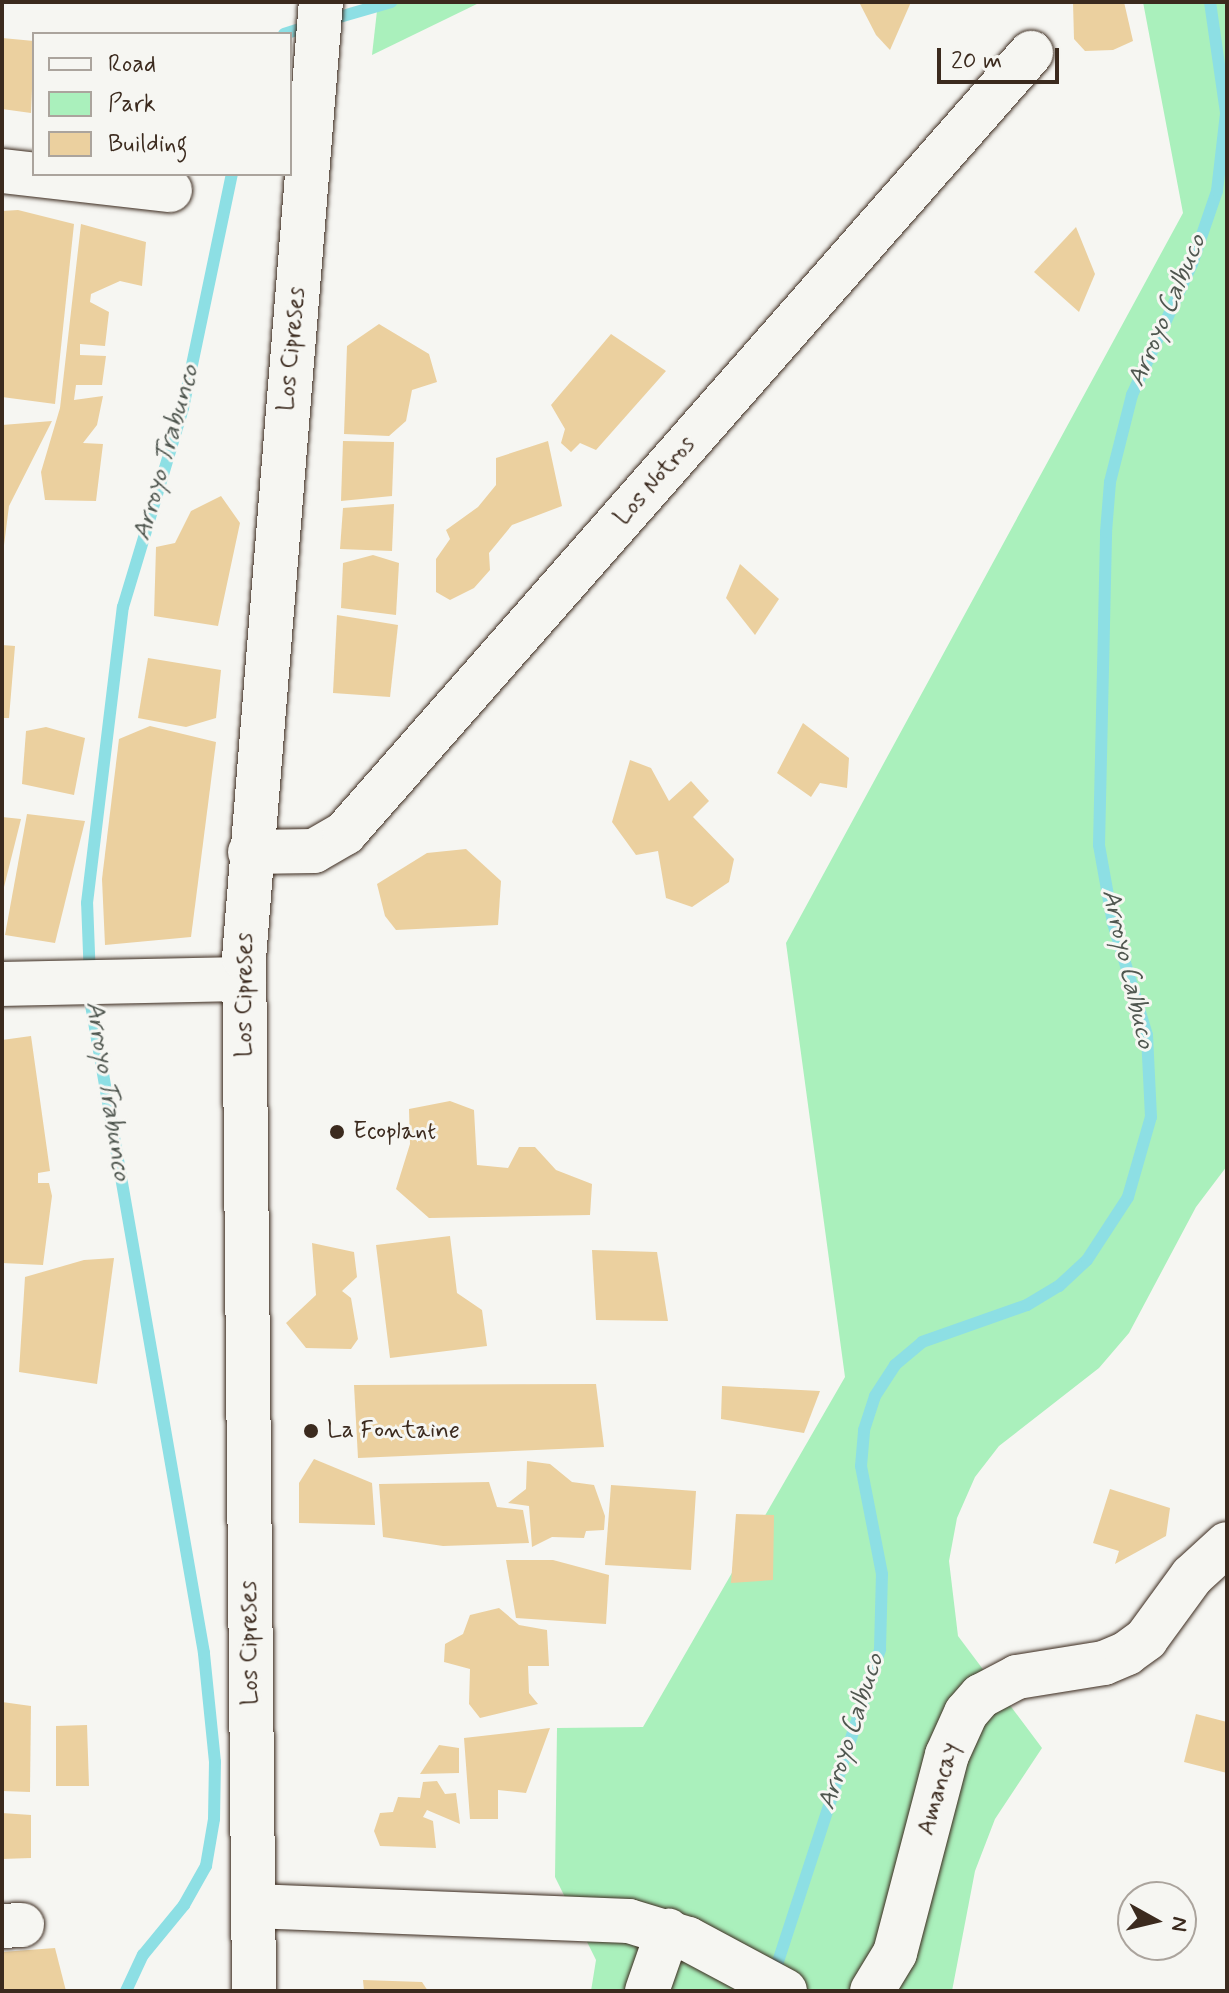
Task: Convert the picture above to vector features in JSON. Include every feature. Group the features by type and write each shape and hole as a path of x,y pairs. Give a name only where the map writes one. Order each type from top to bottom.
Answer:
{"street":[{"name":"Los Cipreses","path":"254,1991 244,979 250,852 319,21"},
{"name":"Los Notros","path":"250,852 314,851 345,833 1031,53"},
{"path":"2,171 32,174"},
{"path":"46,176 170,190"},
{"path":"2,984 244,979"},
{"name":"Amancay","path":"872,1991 895,1953 947,1755 966,1713 981,1696 1017,1677 1104,1663 1127,1653 1146,1639 1192,1576 1227,1544"},
{"path":"253,1906 606,1919 668,1931 785,1991"},
{"path":"647,1991 668,1931"}],"green space":[{"path":"378,2 481,2 372,55"},
{"path":"1143,2 1227,2 1227,1166 1196,1207 1129,1333 1099,1368 999,1446 975,1477 957,1518 949,1561 958,1636 1042,1748 995,1819 975,1871 952,1991 591,1991 596,1960 555,1877 557,1728 643,1727 845,1377 786,943 1183,213"}],"building":[{"path":"859,2 911,2 890,50 876,35"},
{"path":"1073,2 1124,2 1133,41 1113,50 1085,51 1074,39"},
{"path":"2,38 32,41 31,113 2,109"},
{"path":"18,210 74,224 55,404 2,397 2,211"},
{"path":"81,224 146,242 142,286 120,281 91,294 90,302 109,312 105,346 80,344 80,355 106,356 102,385 76,385 74,400 103,396 97,425 83,443 103,444 96,501 45,500 41,472 60,408"},
{"path":"1076,227 1095,274 1079,312 1034,272"},
{"path":"379,324 429,354 437,382 412,390 406,421 389,436 344,434 347,346"},
{"path":"611,334 666,371 596,450 580,443 571,452 561,443 565,429 551,405"},
{"path":"52,421 9,506 2,561 2,425"},
{"path":"343,441 394,442 392,496 341,501"},
{"path":"548,441 562,506 512,525 489,553 490,570 474,588 450,600 436,592 436,559 450,539 446,530 478,507 496,485 496,458"},
{"path":"221,496 240,523 218,626 154,616 156,547 175,543 191,511"},
{"path":"394,504 392,551 340,549 343,508"},
{"path":"373,555 399,563 396,615 341,608 343,563"},
{"path":"740,564 779,599 755,635 726,598"},
{"path":"337,615 398,625 390,697 333,693"},
{"path":"2,645 15,646 9,718 2,718"},
{"path":"148,658 221,670 216,718 186,727 138,718"},
{"path":"803,723 849,758 847,788 820,783 811,797 777,773"},
{"path":"150,726 216,742 191,937 105,945 102,879 119,739"},
{"path":"46,727 85,738 74,795 22,784 26,731"},
{"path":"630,760 651,768 669,801 691,781 709,801 693,817 734,859 729,882 692,907 666,898 658,851 636,855 612,822"},
{"path":"27,814 85,821 55,943 5,935"},
{"path":"2,817 21,819 3,891 2,891"},
{"path":"466,849 501,881 498,925 396,930 385,916 377,884 427,853"},
{"path":"31,1036 50,1171 38,1173 38,1183 49,1183 52,1196 43,1265 2,1263 2,1040"},
{"path":"450,1101 474,1110 477,1165 508,1168 519,1147 535,1147 556,1170 592,1184 590,1215 429,1218 396,1189 410,1144 409,1109"},
{"path":"450,1236 457,1293 482,1310 487,1346 390,1358 376,1245"},
{"path":"312,1243 354,1252 357,1277 342,1291 351,1298 358,1339 351,1349 306,1348 286,1323 316,1295"},
{"path":"592,1250 657,1252 668,1321 596,1320"},
{"path":"114,1258 97,1384 19,1372 25,1277 84,1260"},
{"path":"596,1384 604,1447 358,1458 354,1385"},
{"path":"722,1386 820,1391 804,1433 721,1419"},
{"path":"314,1459 372,1483 375,1525 299,1523 299,1483"},
{"path":"527,1461 550,1464 572,1482 594,1485 605,1516 604,1530 586,1531 584,1538 552,1537 532,1547 529,1506 508,1503 526,1489"},
{"path":"489,1482 497,1507 523,1510 529,1543 443,1546 383,1537 379,1484"},
{"path":"611,1485 696,1491 691,1570 605,1565"},
{"path":"1110,1489 1170,1508 1166,1536 1115,1564 1119,1551 1093,1543"},
{"path":"736,1514 774,1515 773,1580 731,1583"},
{"path":"506,1560 553,1560 609,1575 606,1624 516,1618"},
{"path":"499,1608 519,1625 547,1630 549,1666 528,1666 529,1693 538,1704 480,1718 469,1704 470,1669 444,1662 445,1644 463,1634 470,1615"},
{"path":"2,1702 31,1706 30,1792 2,1791"},
{"path":"1196,1714 1227,1722 1227,1773 1184,1762"},
{"path":"87,1725 89,1786 56,1786 56,1726"},
{"path":"550,1728 526,1793 498,1790 498,1819 470,1819 464,1738"},
{"path":"439,1745 459,1748 459,1773 420,1774"},
{"path":"437,1781 445,1794 456,1793 460,1824 427,1810 423,1817 433,1821 436,1848 380,1846 374,1831 380,1813 393,1812 398,1797 420,1798 423,1782"},
{"path":"2,1813 31,1815 31,1858 2,1859"},
{"path":"55,1948 66,1991 2,1991 2,1952"},
{"path":"363,1980 422,1982 428,1991 364,1991"}],"waterway":[{"name":"Arroyo Trabunco","path":"329,20 391,2"},
{"name":"Arroyo Calbuco","path":"773,1977 880,1649 882,1574 861,1466 864,1430 875,1396 895,1365 922,1342 1027,1305 1059,1286 1087,1260 1128,1197 1151,1117 1147,1035 1113,923 1099,845 1106,532 1110,482 1132,395 1192,264 1217,191 1226,113 1210,2"},
{"name":"Arroyo Trabunco","path":"290,32 311,25"},
{"name":"Arroyo Trabunco","path":"126,1991 143,1955 184,1905 206,1866 214,1819 215,1762 204,1653 91,1005 87,903 123,607 183,408 232,176"}],"place":[{"name":"Ecoplant","path":"337,1132"},
{"name":"La Fontaine","path":"311,1431"}]}
